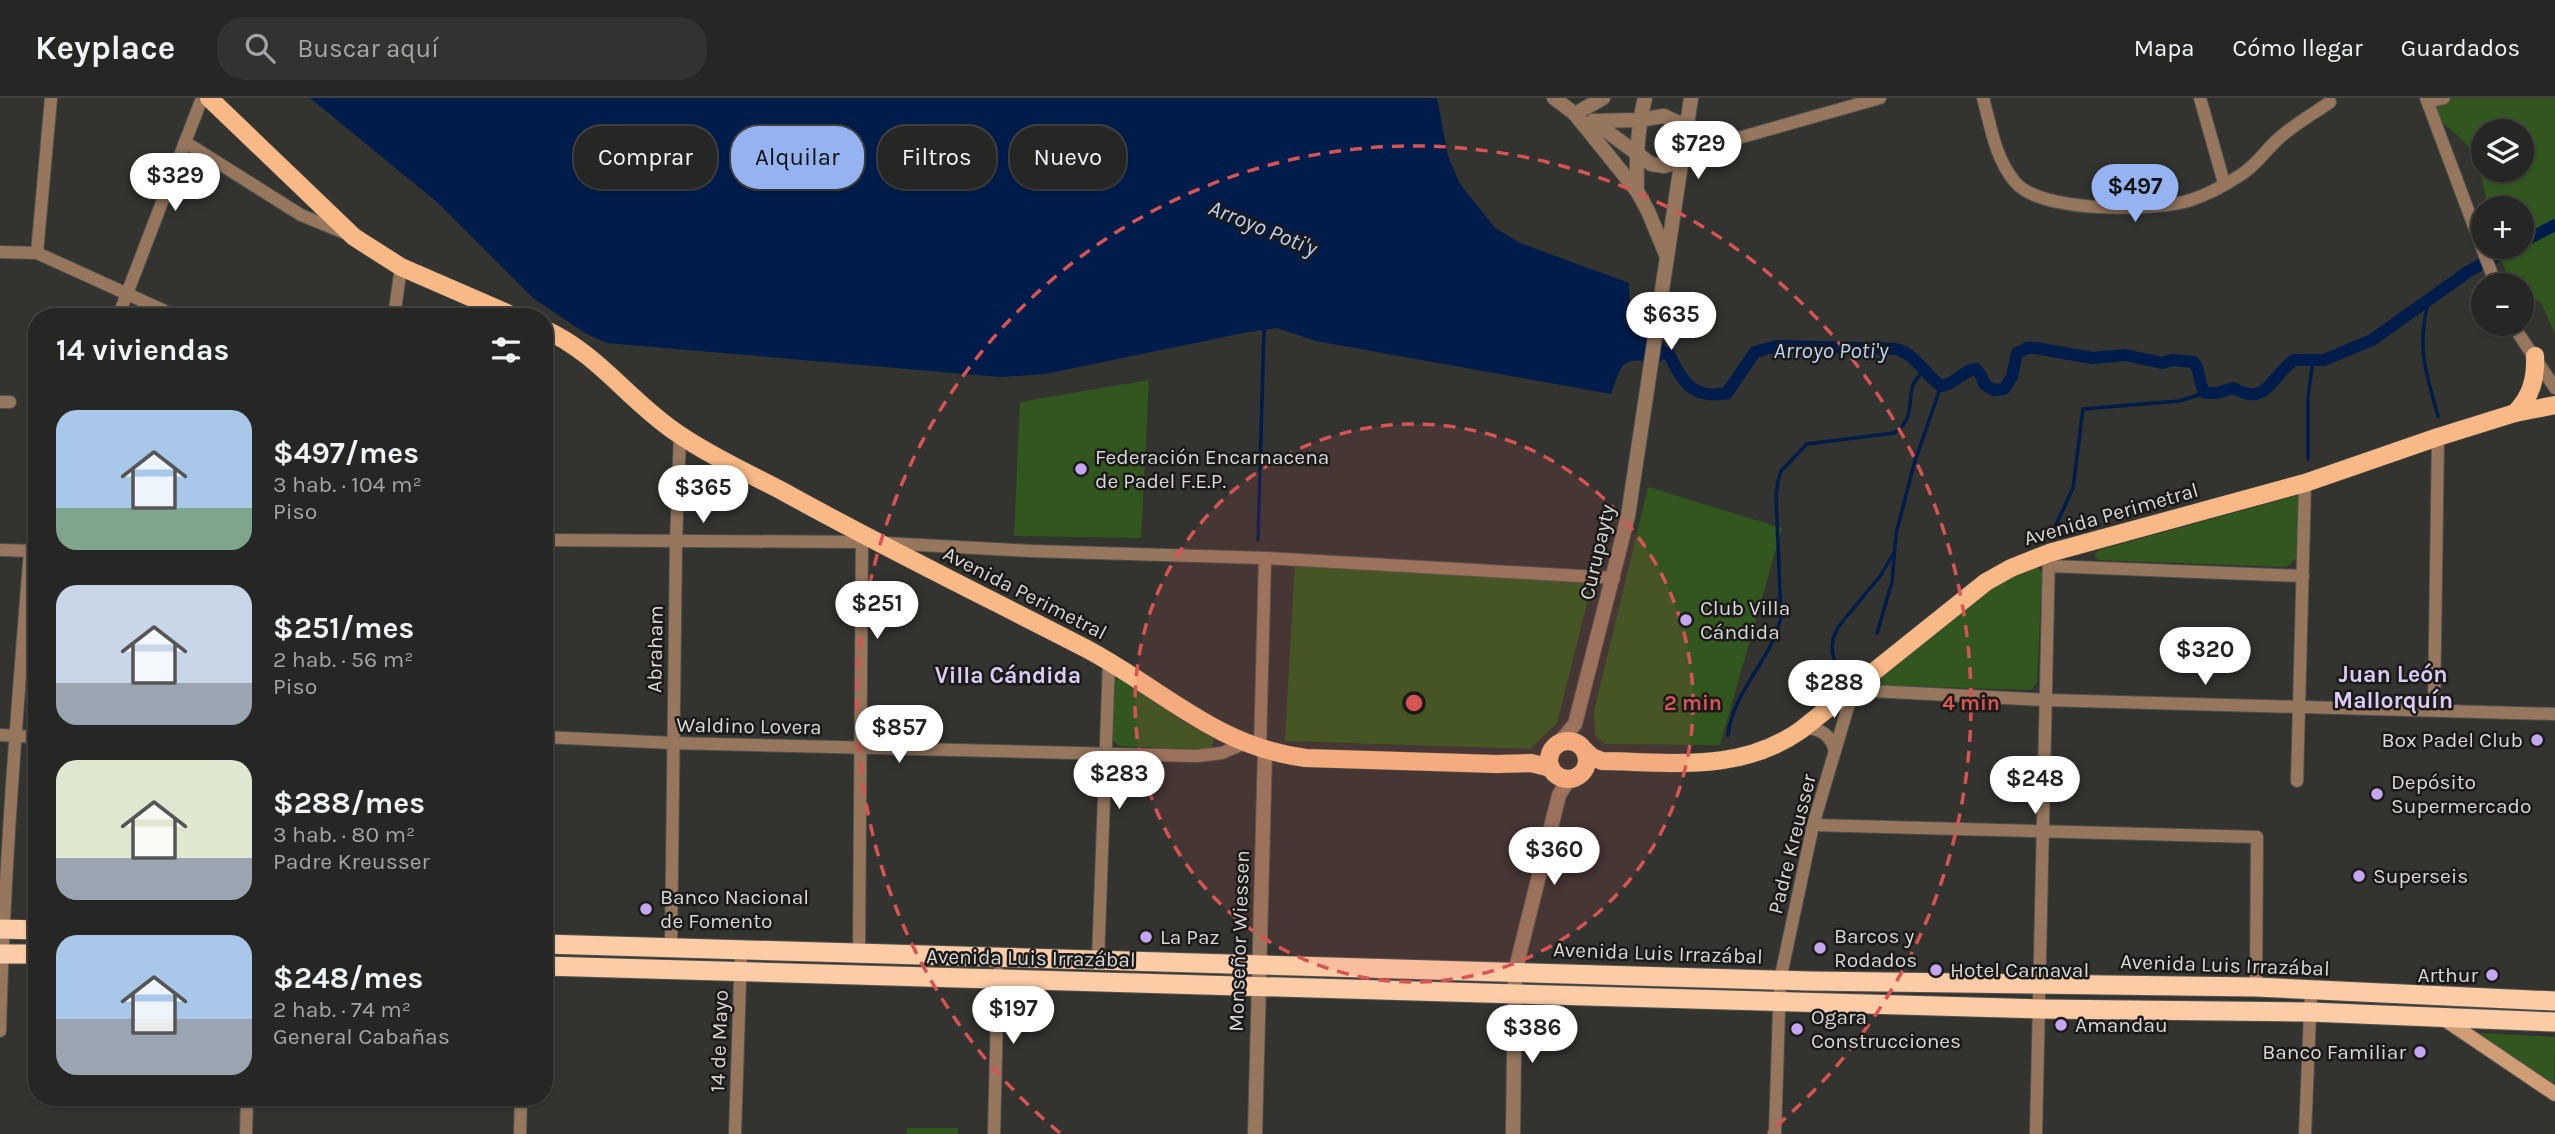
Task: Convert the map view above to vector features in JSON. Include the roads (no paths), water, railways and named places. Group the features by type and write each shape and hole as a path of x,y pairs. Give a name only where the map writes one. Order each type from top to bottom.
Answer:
{"highway":[{"path":"1,929 28,930"},
{"name":"Avenida Luis Irrazábal","path":"553,944 1780,980 2256,988 2555,1001"},
{"path":"1,954 28,954"},
{"name":"Avenida Luis Irrazábal","path":"553,966 2039,1009 2310,1012 2555,1022"}],"main road":[{"path":"209,98 354,236 401,267 495,308"},
{"name":"Avenida Perimetral","path":"553,334 594,359 680,435 867,540 1109,662 1188,714 1257,747 1306,758 1496,764 1531,762 1553,759 1570,741 1602,761 1707,763 1729,761 1765,751 1804,728 1986,582 2011,568 2049,560 2305,483 2438,437 2521,412 2555,405"},
{"path":"2535,356 2533,385 2521,412 2555,416"},
{"path":"1579,775 1587,762 1582,748"},
{"name":"Avenida Perimetral","path":"1553,759 1564,779 1579,775"},
{"path":"1579,775 1602,761"},
{"path":"2442,1018 2555,1094"}],"street":[{"path":"37,253 51,98"},
{"path":"121,308 202,98"},
{"path":"1554,98 1575,114 1637,191 1668,258"},
{"path":"1575,114 1604,98"},
{"path":"1637,191 1636,154 1639,120 1645,98"},
{"path":"1683,160 1691,98"},
{"path":"1575,114 1593,121 1636,154 1658,165 1671,165 1696,150 1880,98"},
{"path":"1983,98 1999,158 2016,183 2029,194 2108,209 2150,207 2191,200 2239,176 2262,158 2277,140 2330,102"},
{"path":"2200,98 2224,184"},
{"path":"2444,98 2427,100 2492,273"},
{"path":"1593,121 1639,120 1664,116 1687,127"},
{"path":"184,142 301,215 354,236"},
{"name":"Curupayty","path":"1553,759 1575,724 1628,516 1683,160"},
{"path":"0,252 37,253 157,308"},
{"path":"395,308 401,267"},
{"path":"2521,336 2555,388"},
{"name":"Abraham","path":"671,948 676,542 680,435"},
{"path":"2434,709 2438,437"},
{"path":"2297,781 2305,483"},
{"path":"553,540 867,540 1032,551 1265,558 1614,578"},
{"path":"859,953 859,747 867,540"},
{"path":"0,550 28,551"},
{"path":"1257,747 1265,558"},
{"path":"2036,1134 2049,560 2303,576"},
{"path":"0,1031 1,929 28,602"},
{"path":"1097,960 1109,662"},
{"path":"1853,690 2046,700 2555,714"},
{"name":"Padre Kreusser","path":"1775,1134 1780,980 1813,825 1853,690"},
{"name":"Curupayty","path":"1575,724 1582,748"},
{"path":"1804,728 1816,729 1826,734 1835,751"},
{"path":"0,735 28,737"},
{"name":"Waldino Lovera","path":"553,737 673,743 1197,756 1257,747"},
{"name":"Monseñor Wiessen","path":"1255,1134 1259,985 1257,747"},
{"path":"1553,759 1559,795"},
{"path":"1513,1134 1515,972 1559,795 1566,784 1579,775"},
{"path":"1813,825 2257,837 2256,988"},
{"name":"14 de Mayo","path":"735,1134 741,950"},
{"path":"994,1134 999,957"},
{"path":"2305,1134 2311,991"},
{"path":"246,1134 247,1106"},
{"path":"520,1134 521,1106"}],"water":[{"path":"310,98 1437,98 1448,156 1460,184 1495,228 1520,243 1629,283 1630,319 1654,332 1669,354 1660,362 1638,360 1626,363 1618,374 1611,394 1316,341 1277,328 1045,374 1001,377 607,343 585,333 553,311 553,308 548,308 533,298 437,202"}],"waterway":[{"name":"Arroyo Poti'y","path":"2534,236 2555,225"},
{"name":"Arroyo Poti'y","path":"1656,350 1669,354 1690,387 1705,394 1727,393 1755,352 1777,346 1896,349 1909,355 1941,386 1976,369 1985,385 1994,390 2004,389 2012,377 2017,353 2027,348 2092,358 2125,355 2162,363 2172,360 2194,362 2205,393 2234,388 2254,394 2267,388 2294,360 2324,360 2372,340 2469,271 2491,259"},
{"path":"2428,302 2423,333 2424,359 2438,416"},
{"path":"1258,540 1264,330"},
{"path":"2308,459 2308,397 2313,360"},
{"path":"1728,735 1737,703 1770,646 1781,616 1776,496 1781,471 1807,444 1894,433 1908,417 1913,385 1924,370"},
{"path":"1877,633 1892,582 1896,534 1914,464 1941,386"},
{"path":"2054,529 2073,488 2083,409 2179,401 2205,393"},
{"path":"1838,675 1832,651 1838,627 1881,575 1893,554"}],"place":[{"name":"Federación Encarnacena de Padel F.E.P.","path":"1081,469"},
{"name":"Club Villa Cándida","path":"1686,620"},
{"name":"Box Padel Club","path":"2537,740"},
{"name":"Depósito Supermercado","path":"2377,794"},
{"name":"Superseis","path":"2359,876"},
{"name":"Banco Nacional de Fomento","path":"646,909"},
{"name":"La Paz","path":"1146,937"},
{"name":"Barcos y Rodados","path":"1820,948"},
{"name":"Hotel Carnaval","path":"1936,970"},
{"name":"Arthur","path":"2492,975"},
{"name":"Amandau","path":"2061,1025"},
{"name":"Ogara Construcciones","path":"1797,1029"},
{"name":"Banco Familiar","path":"2420,1052"}],"district":[{"name":"Villa Cándida","path":"1008,675"},
{"name":"Juan León Mallorquín","path":"2393,687"}]}
